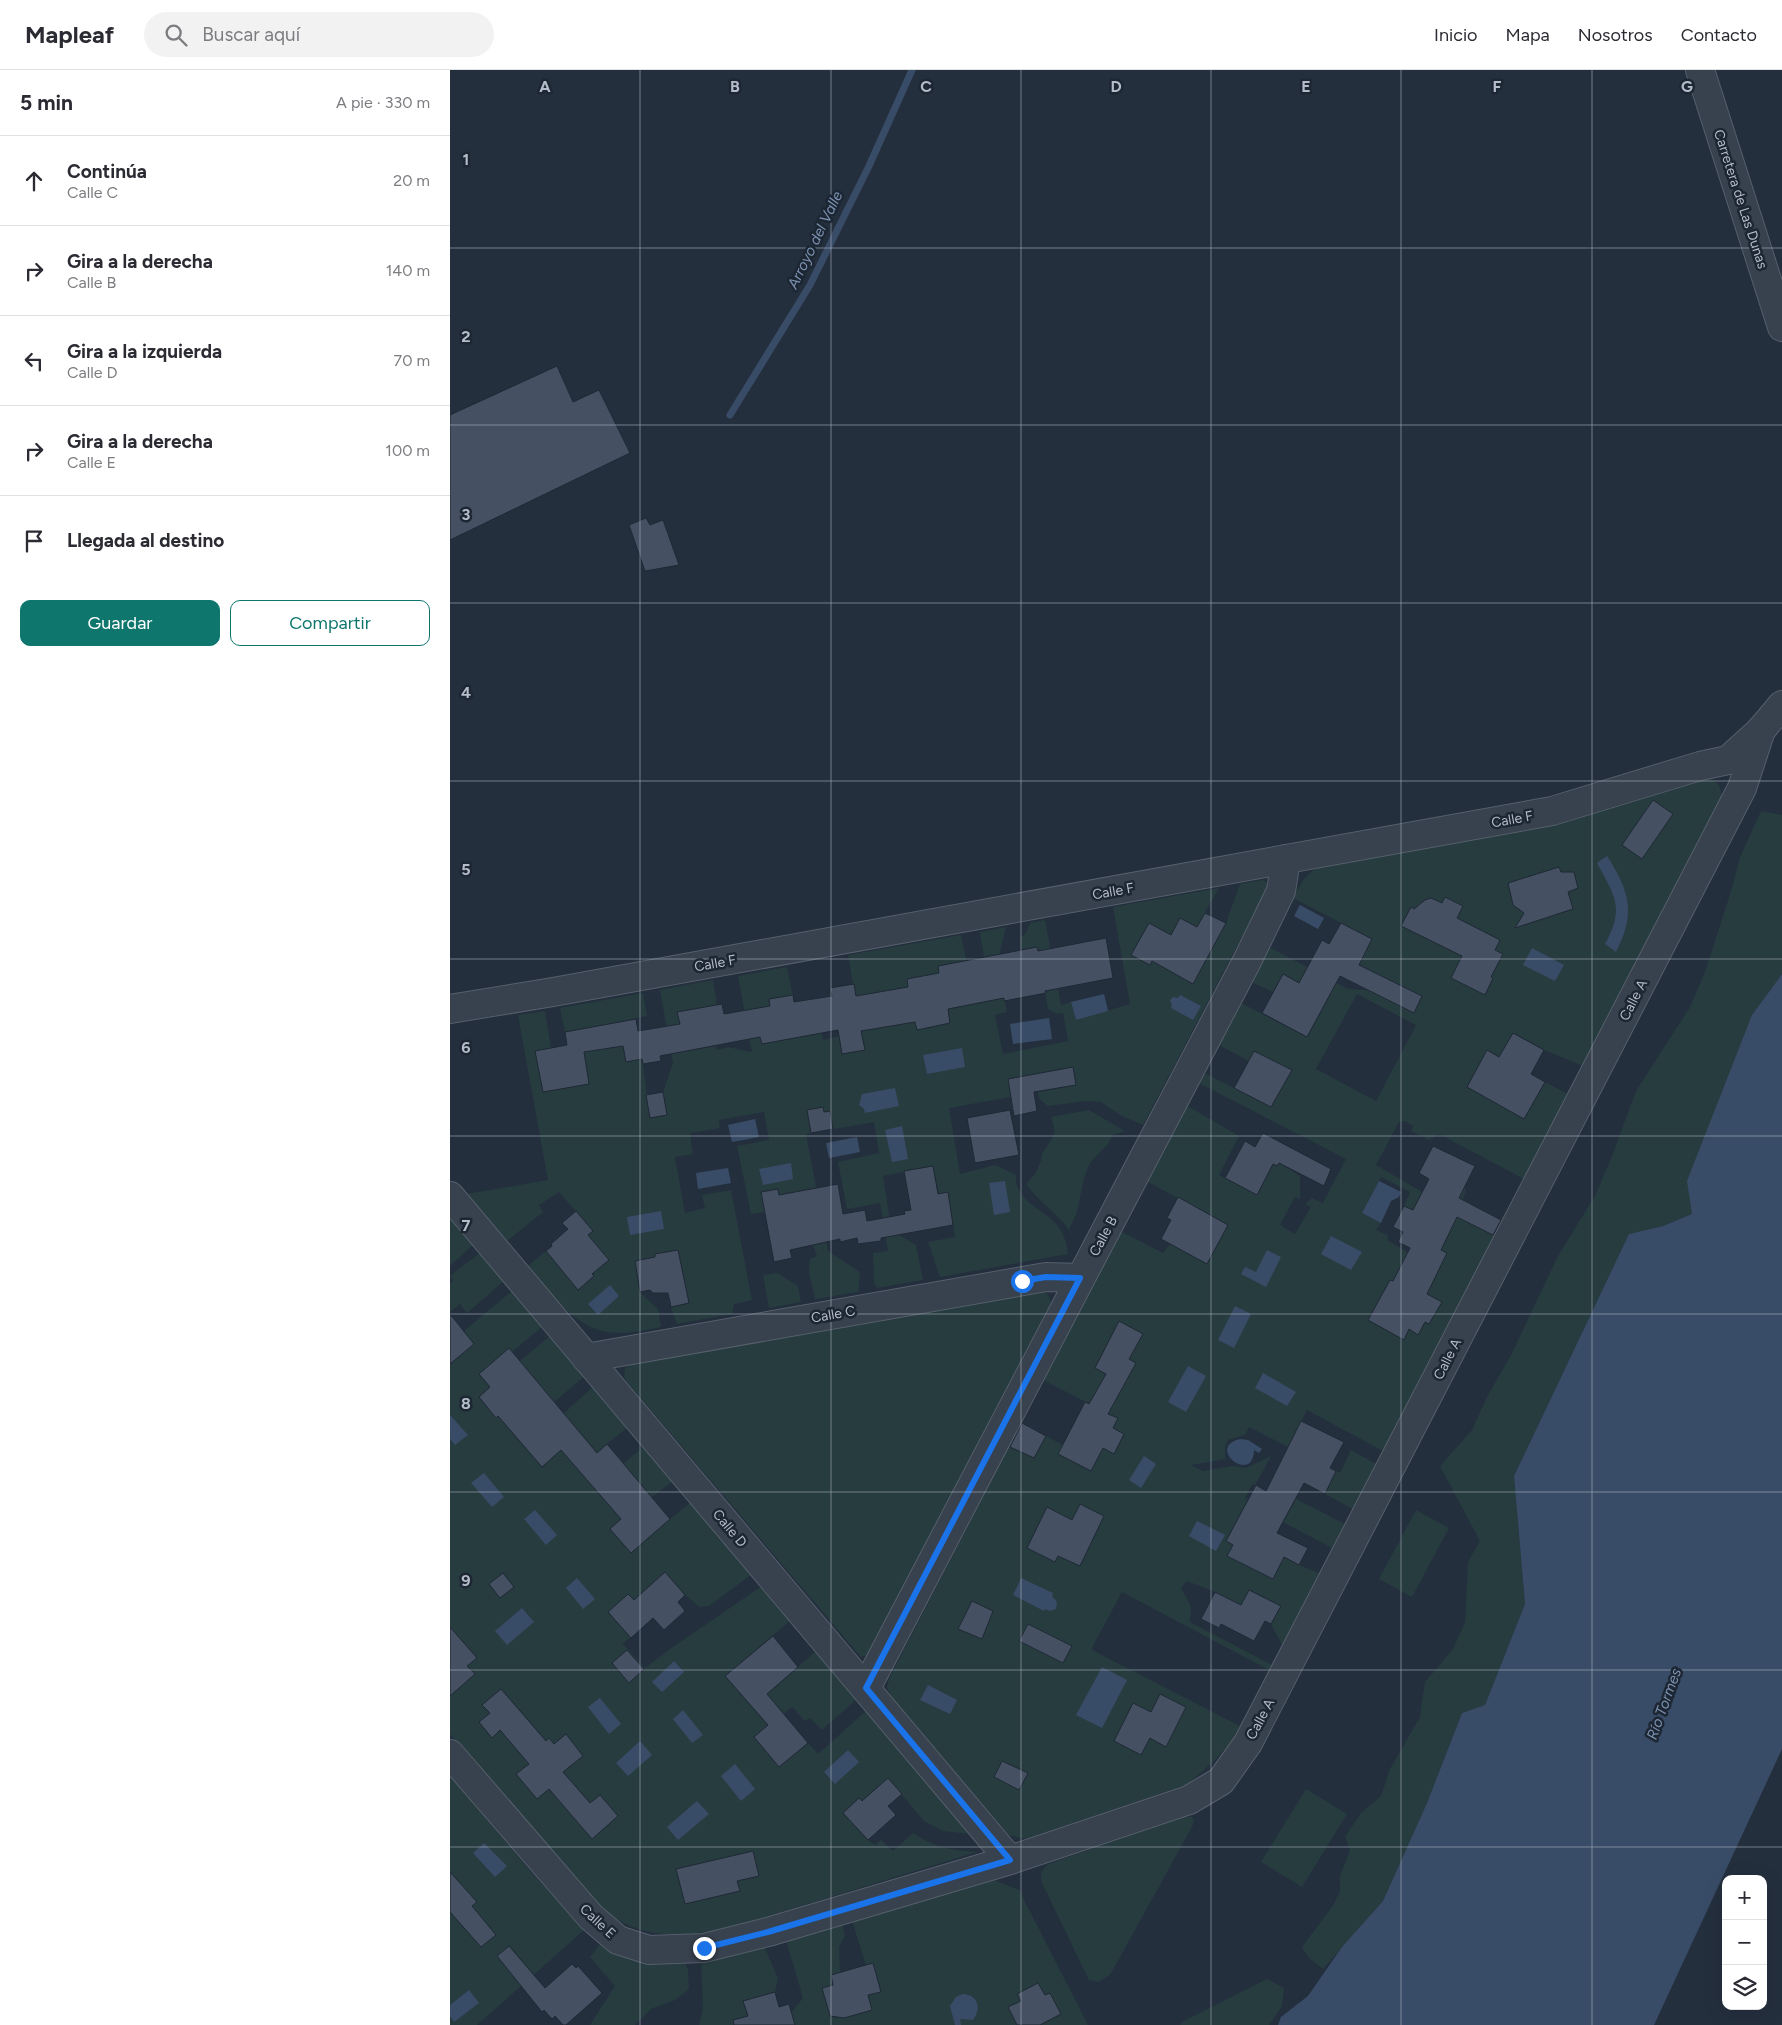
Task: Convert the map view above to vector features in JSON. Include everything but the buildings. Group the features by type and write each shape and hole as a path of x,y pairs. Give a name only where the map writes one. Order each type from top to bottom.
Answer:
{"street":[{"name":"Carretera de Las Dunas","path":"1700,70 1782,327"},
{"path":"1761,730 1782,705"},
{"name":"Calle F","path":"450,1009 1552,811 1700,766 1728,760 1761,730"},
{"name":"Calle A","path":"1010,1860 1190,1800 1221,1781 1248,1743 1742,788 1761,730"},
{"name":"Calle B","path":"866,1688 1247,961 1281,891 1286,859"},
{"name":"Calle D","path":"450,1196 1010,1860"},
{"name":"Calle C","path":"586,1358 1046,1277 1080,1278"},
{"name":"Calle E","path":"450,1754 591,1917 618,1940 650,1950 704,1948 768,1932 1010,1860"}],"green space":[{"path":"1701,777 1714,780 1719,785 1722,798 1583,1066 1544,1050 1513,1033 1499,1057 1488,1051 1467,1087 1524,1119 1545,1082 1568,1094 1524,1179 1439,1134 1429,1140 1411,1131 1413,1126 1405,1121 1399,1122 1376,1165 1445,1204 1463,1185 1466,1190 1463,1199 1473,1205 1464,1220 1494,1236 1383,1451 1307,1410 1288,1447 1249,1427 1245,1435 1228,1440 1225,1446 1225,1459 1191,1465 1203,1471 1232,1466 1246,1468 1271,1456 1255,1485 1252,1484 1245,1498 1285,1519 1296,1499 1345,1524 1332,1548 1266,1513 1272,1530 1308,1548 1299,1565 1319,1573 1282,1645 1271,1624 1281,1606 1250,1590 1241,1605 1187,1581 1181,1588 1191,1606 1190,1622 1272,1665 1269,1670 1122,1592 1094,1644 1092,1650 1240,1726 1233,1740 1215,1760 1188,1784 1027,1839 1009,1835 891,1697 887,1687 889,1679 1009,1446 1034,1458 1046,1436 1063,1445 1058,1454 1103,1448 1114,1454 1124,1435 1113,1428 1117,1418 1043,1380 1120,1231 1163,1253 1170,1244 1207,1264 1228,1225 1146,1181 1186,1105 1239,1136 1219,1175 1257,1195 1273,1164 1277,1166 1279,1163 1300,1176 1300,1199 1295,1197 1280,1225 1295,1234 1311,1207 1305,1204 1312,1198 1323,1203 1346,1159 1197,1082 1202,1072 1234,1088 1249,1061 1217,1044 1239,1002 1307,1037 1328,999 1284,974 1273,992 1249,981 1267,946 1348,989 1381,991 1379,995 1414,1012 1422,996 1388,979 1386,982 1350,981 1372,939 1293,898 1306,877 1319,867","holes":["1357,994 1416,1025 1376,1101 1316,1069","1381,1177 1410,1192 1404,1206 1451,1229 1441,1250 1447,1253 1440,1268 1387,1240 1388,1235 1376,1230 1381,1223 1362,1213"]},
{"path":"1761,811 1782,815 1782,974 1752,1015 1692,1214 1663,1226 1629,1234 1514,1476 1525,1604 1485,1705 1462,1713 1427,1803 1383,1901 1323,1969 1308,1957 1302,1947 1332,1907 1340,1892 1340,1875 1350,1851 1345,1837 1361,1813 1381,1796 1390,1769 1420,1717 1425,1682 1453,1649 1465,1622 1468,1562 1480,1541 1440,1466 1472,1430 1486,1399 1511,1355 1558,1256 1595,1196 1636,1091 1690,1007 1705,972 1740,857"},
{"path":"1263,880 1268,884 1267,889 1143,1125 1122,1116 1101,1102 1087,1101 1048,1106 1039,1099 1038,1092 1076,1085 1073,1067 1008,1079 1011,1097 949,1108 960,1174 995,1165 1016,1175 1017,1186 1022,1195 1046,1214 1060,1229 1068,1254 940,1277 928,1242 955,1237 948,1192 939,1194 933,1166 883,1176 892,1234 896,1233 916,1245 923,1280 877,1288 874,1283 873,1253 888,1251 880,1203 847,1209 838,1162 879,1153 874,1122 806,1134 828,1251 860,1272 858,1292 815,1299 809,1272 810,1259 817,1256 793,1192 779,1195 765,1212 751,1214 737,1146 769,1140 764,1112 719,1120 720,1128 690,1133 693,1154 675,1157 685,1213 705,1208 702,1195 731,1190 752,1300 734,1304 732,1314 677,1324 671,1307 689,1303 678,1250 655,1254 655,1257 635,1261 640,1292 658,1309 661,1327 619,1333 590,1327 578,1319 556,1300 528,1266 546,1251 573,1284 582,1286 594,1276 588,1235 593,1231 559,1192 539,1205 543,1212 507,1241 467,1194 548,1180 518,1015 545,1011 551,1048 535,1051 589,1084 580,1030 565,1032 560,1008 643,993 647,1016 607,1024 612,1048 623,1046 626,1062 642,1059 650,1118 667,1115 663,1092 673,1063 660,990 713,980 717,1005 678,1012 685,1051 716,1046 717,1050 728,1047 752,1052 738,976 787,967 794,1002 815,998 823,1040 839,1036 830,988 853,984 848,955 961,935 966,960 984,957 980,932 1006,927 997,963 1007,1012 995,1015 1003,1054 1068,1041 1063,1013 1057,1014 1048,1009 1037,947 1022,950 1020,938 1026,933 1030,923 1045,920 1061,1005 1071,1002 1076,1020 1130,1004 1113,907 1219,888 1205,912 1226,923 1240,884"},
{"path":"1089,1110 1125,1131 1113,1135 1107,1145 1090,1163 1084,1178 1077,1212 1069,1230 1026,1184 1035,1174 1042,1154 1055,1131 1051,1117"},
{"path":"450,1216 474,1244 450,1266"},
{"path":"481,1252 505,1280 467,1313 460,1304 450,1312 450,1284 453,1281 450,1276"},
{"path":"777,1273 798,1286 801,1302 769,1308 763,1275"},
{"path":"1038,1289 1047,1294 1051,1304 867,1655 861,1657 627,1382 624,1376 625,1368 633,1364"},
{"path":"513,1290 543,1326 512,1352 520,1361 551,1335 585,1376 554,1402 564,1413 594,1386 628,1427 607,1444 624,1463 644,1446 673,1481 651,1498 670,1519 691,1502 752,1574 709,1606 700,1607 685,1595 665,1573 634,1600 628,1594 608,1612 631,1638 622,1643 645,1668 762,1586 791,1620 725,1676 752,1707 816,1651 857,1699 822,1730 810,1718 805,1721 792,1707 755,1737 779,1767 808,1743 818,1754 867,1710 971,1834 943,1831 924,1821 888,1778 862,1801 859,1798 843,1813 868,1840 875,1845 881,1840 893,1851 913,1833 943,1847 977,1852 729,1928 677,1935 647,1931 616,1919 599,1909 450,1734 450,1364 474,1344 464,1331"},
{"path":"1351,1450 1376,1464 1353,1509 1325,1494 1336,1471 1340,1473"},
{"path":"1416,1510 1449,1528 1412,1597 1379,1579"},
{"path":"450,1776 533,1874 584,1930 477,2025 450,2025"},
{"path":"1306,1789 1347,1814 1302,1887 1261,1862"},
{"path":"1184,1817 1192,1817 1194,1821 1192,1827 1110,1975 1098,1982 1089,1980 1042,1883 1041,1872 1048,1864"},
{"path":"994,1880 1019,1890 1088,2025 795,2025 791,2013 803,1998 786,1940 842,1924 845,1935 839,1947 840,1972 831,1975 833,1985 868,1995 881,1992 873,1963 866,1965 852,1921"},
{"path":"601,1943 637,1961 685,1963 688,1970 689,1989 675,2000 651,2009 635,2025 590,2025 615,1986 590,1957"},
{"path":"764,1946 778,1978 775,1992 743,2001 750,2025 699,2025 703,2009 701,1961 719,1959"},
{"path":"1267,1979 1284,1988 1282,2006 1269,2025 1180,2025 1182,2022"}],"water":[{"path":"1607,856 1621,881 1628,903 1626,926 1616,952 1605,944 1615,921 1615,903 1609,885 1597,863"},
{"path":"1300,905 1324,918 1318,929 1294,916"},
{"path":"1532,948 1564,965 1555,981 1523,965"},
{"name":"Río Tormes","path":"1782,974 1782,1749 1654,2025 1278,2025 1281,2017 1308,1996 1342,1947 1383,1901 1427,1803 1462,1713 1485,1705 1525,1604 1514,1476 1629,1234 1663,1226 1692,1214 1687,1181 1752,1015"},
{"path":"1104,994 1108,1011 1076,1020 1071,1002"},
{"path":"1180,995 1201,1006 1193,1020 1171,1008 1170,1000 1173,997 1178,998"},
{"path":"1049,1018 1052,1039 1013,1044 1010,1024"},
{"path":"962,1048 965,1067 927,1074 923,1055"},
{"path":"895,1088 899,1106 865,1113 864,1109 859,1105 862,1094"},
{"path":"755,1119 759,1137 732,1142 728,1125"},
{"path":"902,1126 908,1159 892,1162 885,1130"},
{"path":"857,1137 860,1152 829,1158 826,1143"},
{"path":"791,1163 793,1179 763,1185 759,1169"},
{"path":"728,1168 731,1183 698,1189 696,1173"},
{"path":"1005,1181 1010,1212 994,1215 989,1183"},
{"path":"1379,1181 1401,1192 1399,1197 1391,1201 1381,1223 1362,1213"},
{"path":"661,1211 664,1229 630,1235 627,1217"},
{"path":"1331,1236 1362,1252 1351,1270 1321,1254"},
{"path":"1267,1250 1281,1257 1266,1287 1241,1274 1245,1267 1256,1272"},
{"path":"610,1285 619,1296 598,1315 588,1304"},
{"path":"1235,1306 1251,1314 1234,1348 1218,1340"},
{"path":"1188,1366 1206,1376 1186,1412 1168,1402"},
{"path":"1263,1373 1296,1392 1287,1406 1255,1388"},
{"path":"450,1415 468,1435 455,1445 450,1439"},
{"path":"1240,1439 1248,1440 1262,1449 1259,1453 1254,1450 1252,1460 1246,1465 1234,1461 1227,1449 1231,1443"},
{"path":"1144,1456 1156,1464 1141,1488 1129,1480"},
{"path":"484,1473 504,1497 492,1507 471,1483"},
{"path":"535,1510 557,1535 546,1545 524,1519"},
{"path":"1197,1521 1225,1535 1216,1551 1189,1536"},
{"path":"577,1578 595,1599 583,1609 566,1588"},
{"path":"1021,1578 1053,1593 1052,1596 1057,1602 1056,1609 1050,1611 1045,1609 1044,1611 1013,1595"},
{"path":"522,1608 534,1622 507,1645 495,1631"},
{"path":"674,1661 684,1672 662,1692 652,1682"},
{"path":"1102,1667 1127,1680 1102,1728 1076,1715"},
{"path":"928,1685 957,1700 950,1714 920,1700"},
{"path":"600,1698 621,1724 609,1734 588,1707"},
{"path":"683,1710 703,1735 692,1743 673,1719"},
{"path":"640,1741 652,1755 628,1776 616,1763"},
{"path":"848,1750 859,1762 835,1784 824,1772"},
{"path":"735,1764 755,1789 741,1801 721,1776"},
{"path":"697,1801 709,1814 678,1840 667,1827"},
{"path":"484,1843 507,1866 495,1877 473,1853"},
{"path":"469,1990 479,2003 454,2022 450,2016 450,2005"},
{"path":"963,1994 972,1997 977,2003 976,2015 973,2020 960,2019 961,2025 955,2025 950,2006 956,1997"}],"waterway":[{"name":"Arroyo del Valle","path":"730,415 810,285 869,166 912,70"}],"route":[{"path":"704,1948 768,1932 1010,1860 866,1688 1080,1278 1046,1277 1022,1281"}]}
